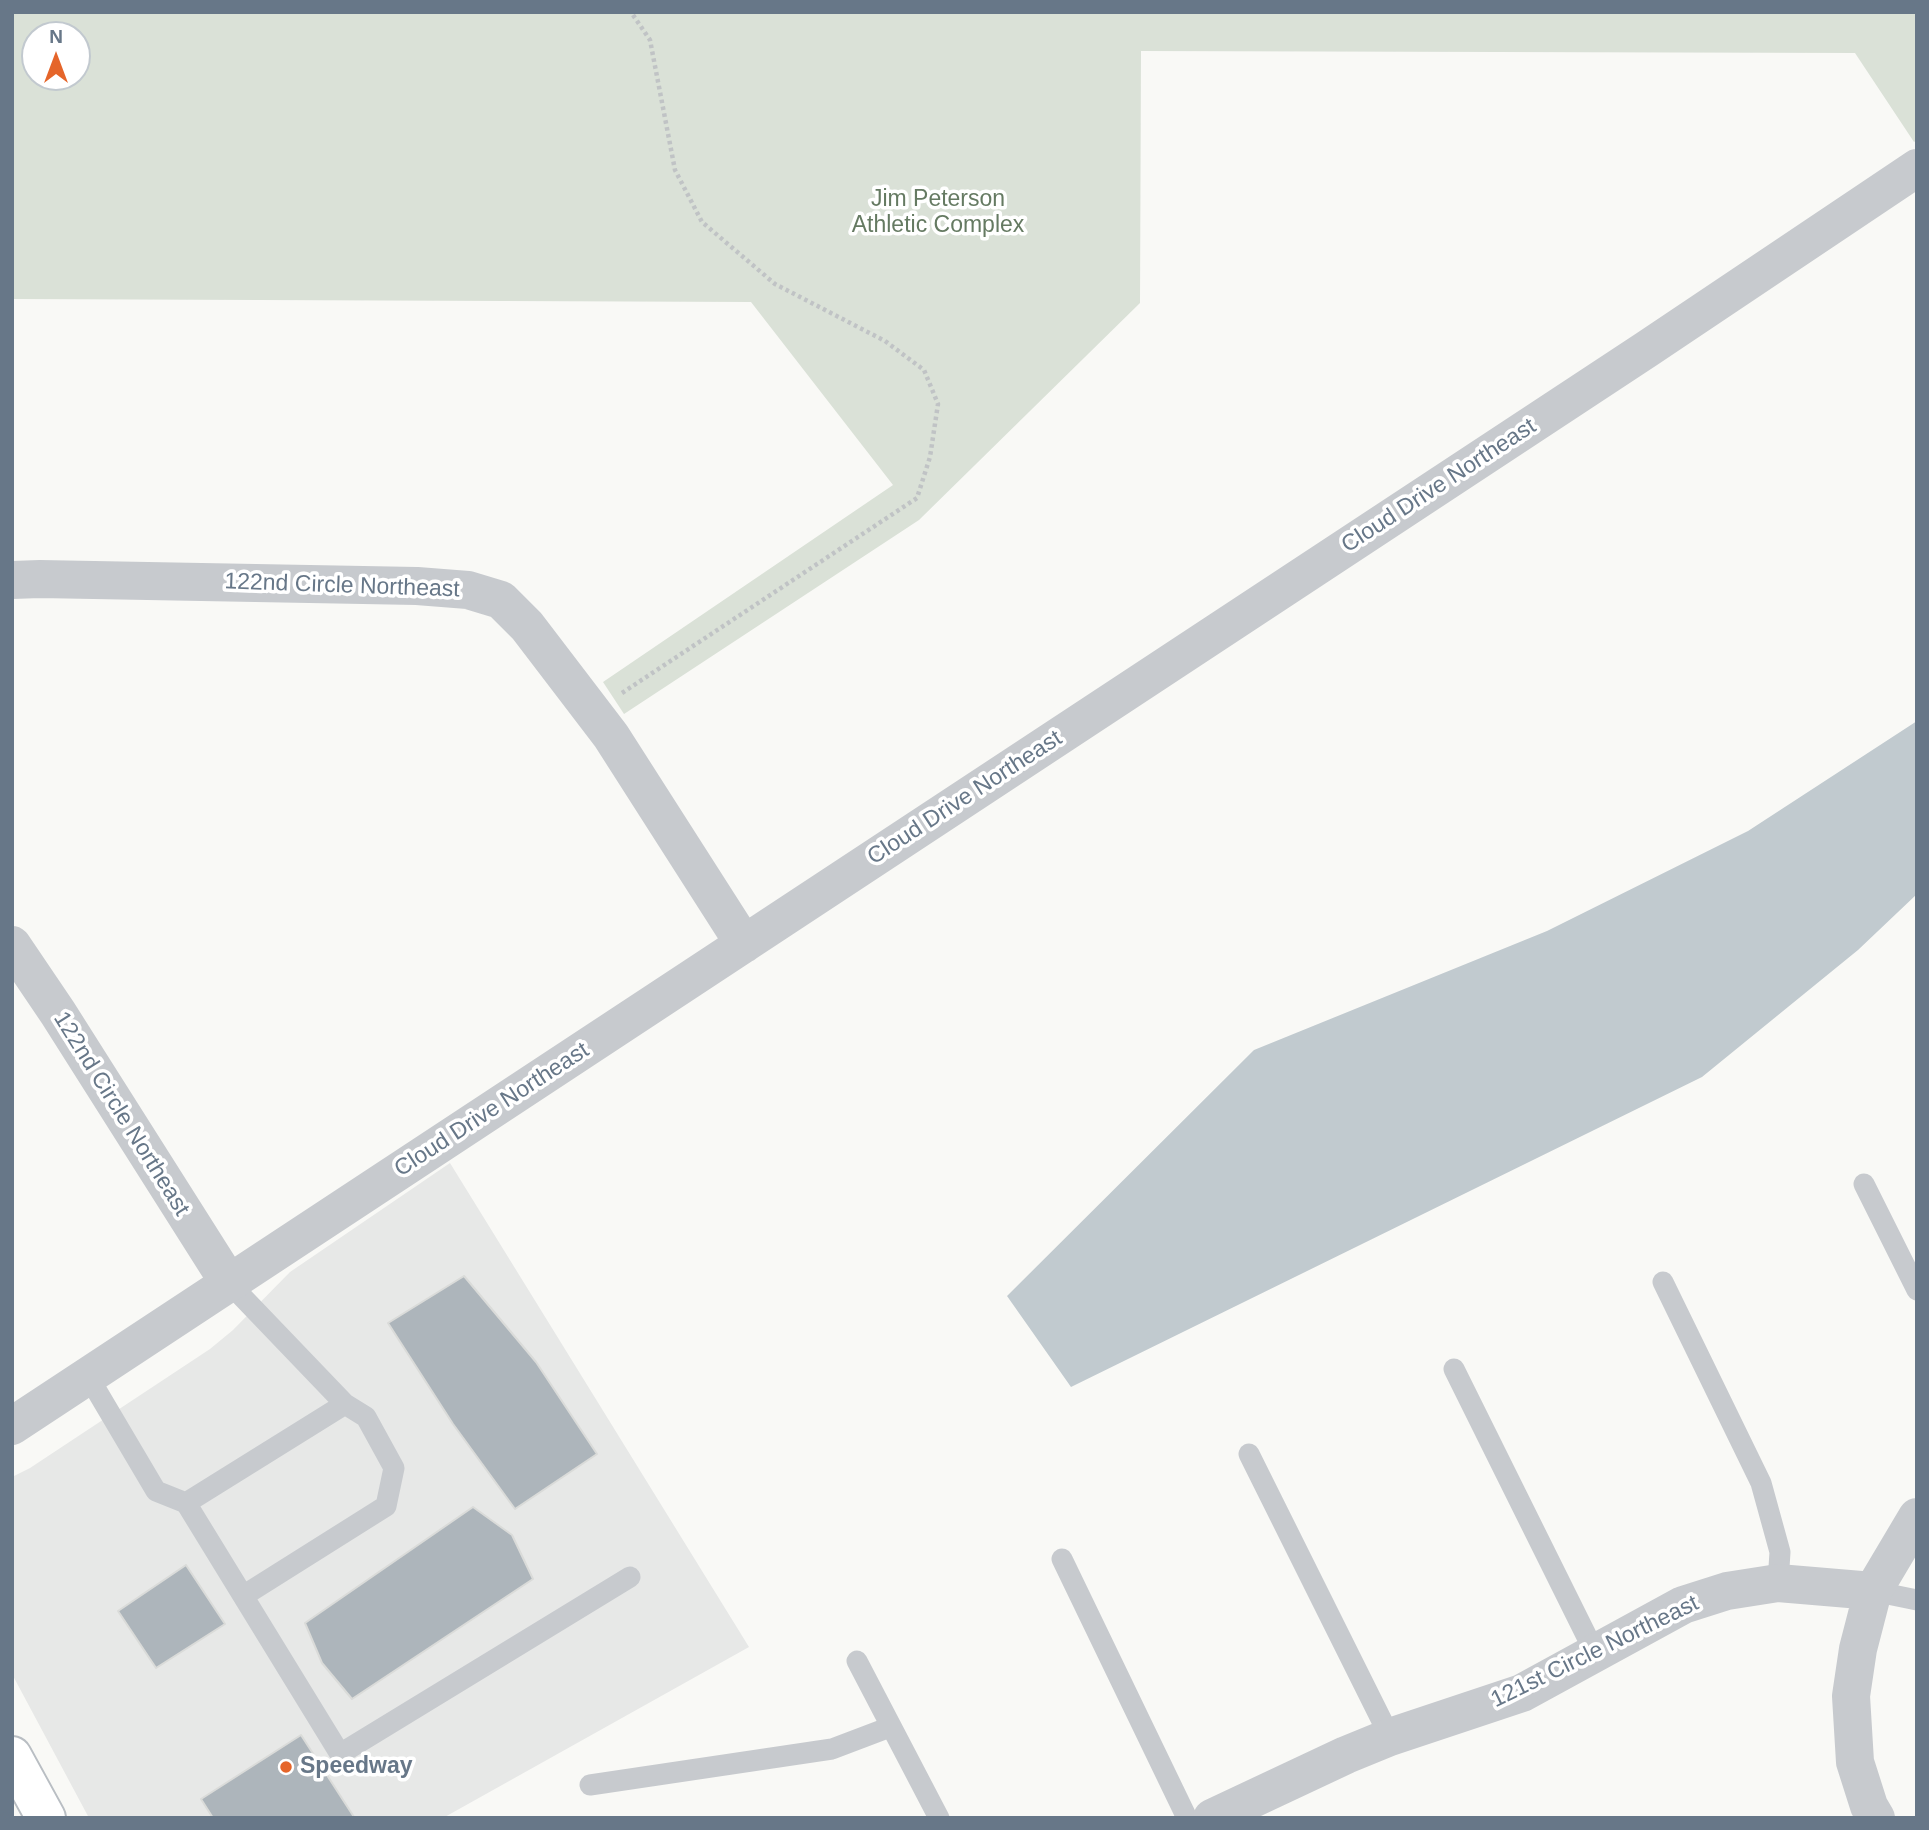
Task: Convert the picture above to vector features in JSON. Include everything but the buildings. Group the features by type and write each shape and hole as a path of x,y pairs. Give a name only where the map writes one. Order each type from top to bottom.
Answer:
{"main road":[{"path":"12,1756 46,1818"}],"street":[{"name":"Cloud Drive Northeast","path":"12,1426 1635,357 1917,168"},
{"name":"122nd Circle Northeast","path":"12,580 389,585 468,590 501,600 527,626 593,712 744,944"},
{"name":"122nd Circle Northeast","path":"12,946 58,1013 229,1283"},
{"path":"1876,1818 1869,1806 1855,1762 1851,1696 1858,1649 1873,1591 1917,1517"},
{"name":"121st Circle Northeast","path":"1212,1818 1390,1737 1522,1693 1683,1605 1727,1591 1778,1583 1873,1591"}],"lane":[{"path":"1864,1184 1917,1290"},
{"path":"1663,1282 1761,1483 1780,1552 1778,1583"},
{"path":"229,1283 345,1404 366,1417 394,1468 386,1506 243,1596"},
{"path":"1454,1369 1595,1653"},
{"path":"88,1376 156,1491 186,1503 340,1754 629,1577"},
{"path":"186,1503 345,1404"},
{"path":"1249,1454 1390,1737"},
{"path":"1062,1559 1187,1818"},
{"path":"1873,1591 1917,1600"},
{"path":"857,1661 939,1818"},
{"path":"590,1786 832,1749 890,1727"}],"path":[{"path":"593,712 917,498 930,457 938,404 924,370 885,341 775,284 702,222 675,170 650,40 631,12"}],"shaded area":[{"path":"1917,721 1917,894 1858,950 1702,1077 1071,1387 1007,1296 1254,1050 1547,931 1748,831"},
{"path":"450,1163 749,1647 443,1818 89,1818 12,1674 12,1477 30,1468 210,1349 233,1330 290,1272"}],"green space":[{"name":"Jim Peterson Athletic Complex","path":"12,12 1917,12 1917,140 1914,142 1855,53 1141,51 1140,303 919,520 624,714 603,682 893,485 751,302 12,299"}],"place":[{"name":"Speedway","path":"286,1767"}]}
